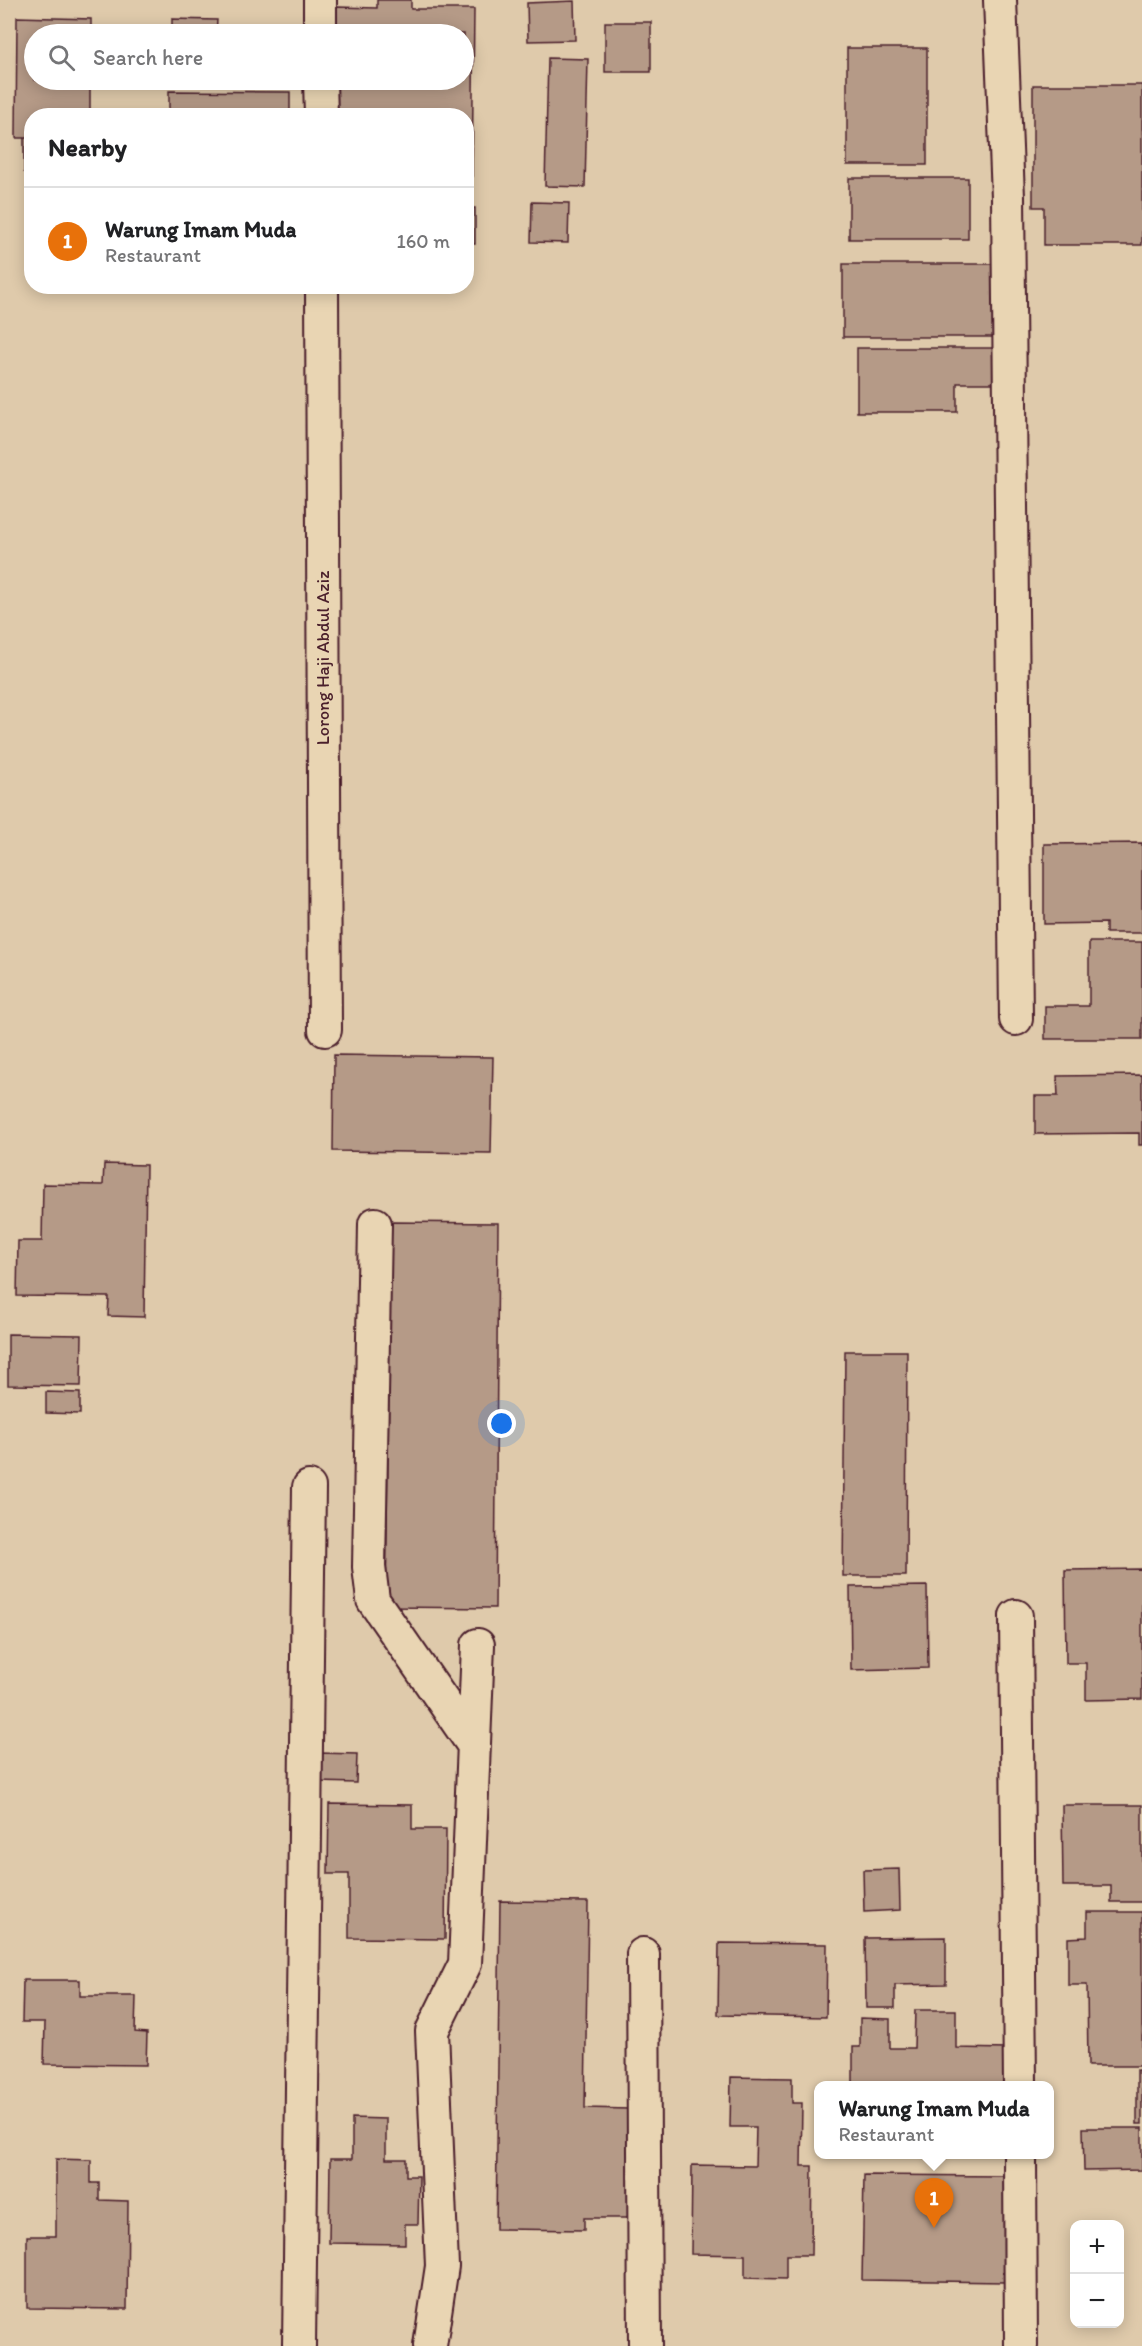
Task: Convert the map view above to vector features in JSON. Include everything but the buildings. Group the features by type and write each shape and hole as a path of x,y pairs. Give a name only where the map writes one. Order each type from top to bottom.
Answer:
{"street":[{"path":"320,0 320,24"},
{"path":"1000,0 1008,197 1016,1019"},
{"path":"320,90 321,108"},
{"name":"Lorong Haji Abdul Aziz","path":"322,294 326,1030"},
{"path":"375,1224 369,1566 373,1600 474,1746"},
{"path":"299,2346 309,1487"},
{"path":"1016,1616 1020,2081"},
{"path":"430,2346 442,2266 432,2031 465,1964 478,1645"},
{"path":"643,1954 645,2346"},
{"path":"1020,2159 1021,2346"}],"place":[{"name":"Warung Imam Muda","path":"934,2228"}]}
